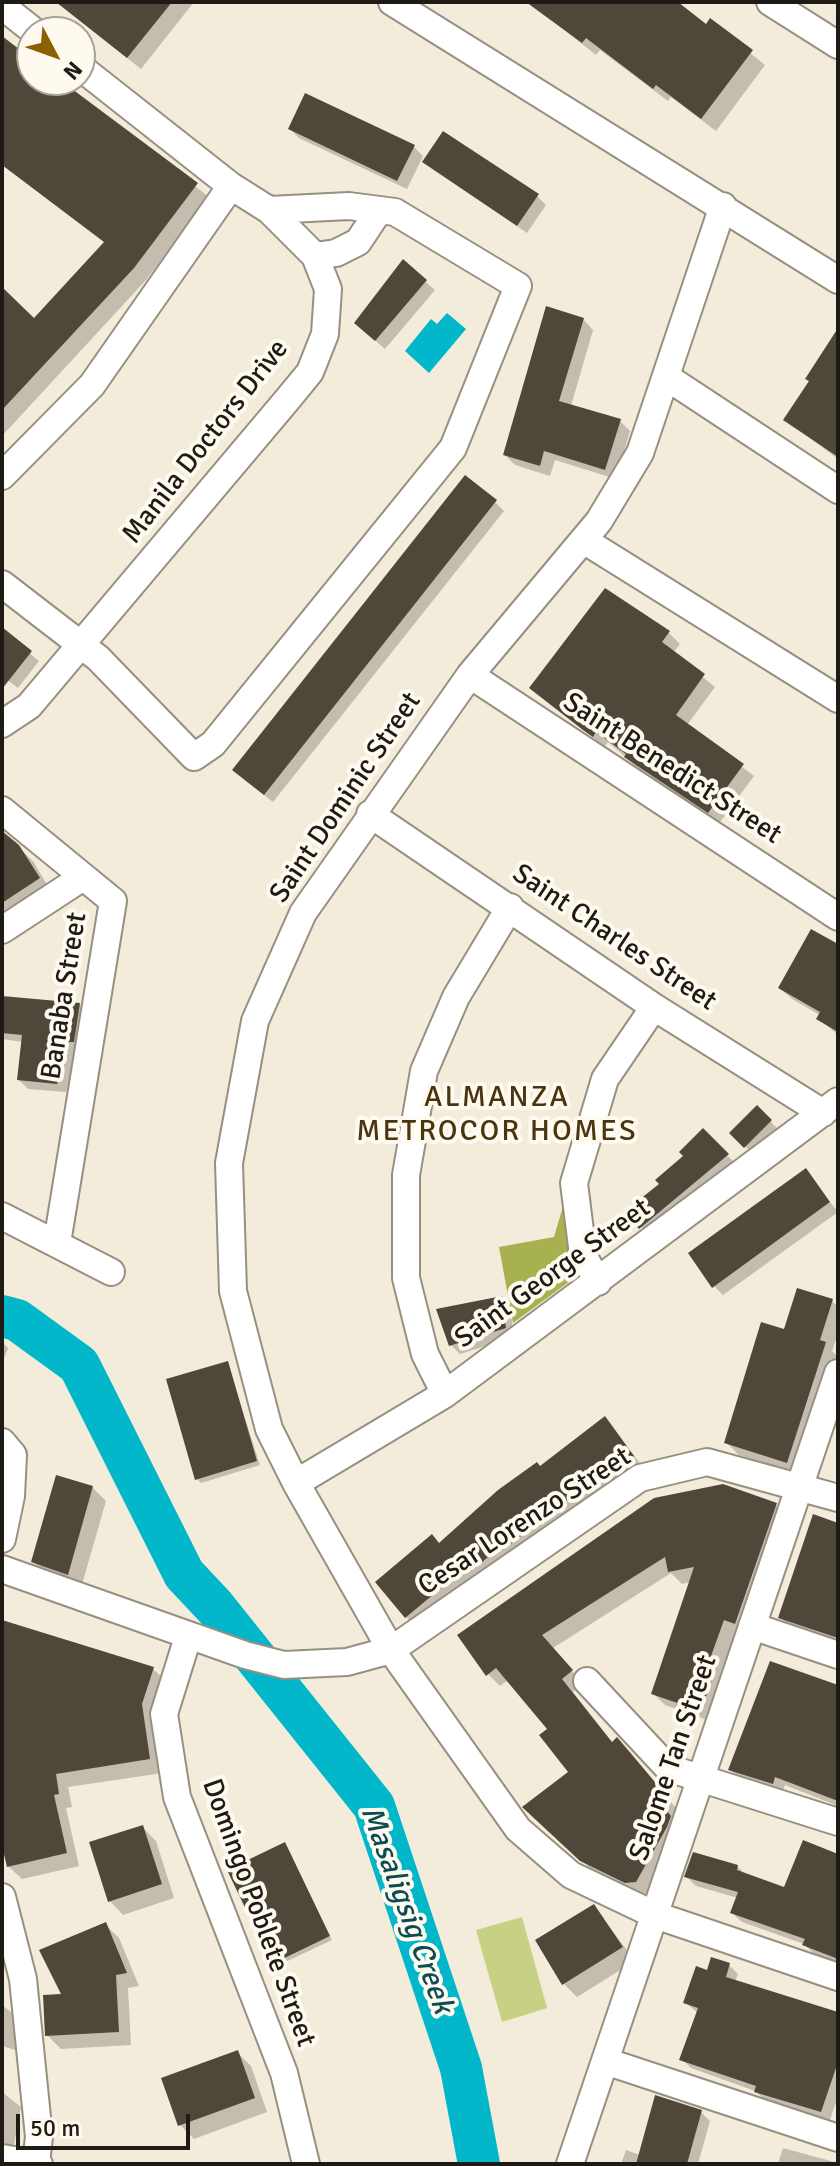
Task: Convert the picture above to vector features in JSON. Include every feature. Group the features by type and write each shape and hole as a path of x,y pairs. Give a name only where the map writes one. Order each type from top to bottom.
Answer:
{"street":[{"path":"392,2 838,280"},
{"path":"770,2 838,45"},
{"name":"Manila Doctors Drive","path":"2,724 29,706 310,372 325,334 328,289 315,256 269,210 231,186 96,80"},
{"path":"2,476 92,385 231,186"},
{"path":"2,584 82,645 194,757 213,744 453,448 526,281 395,212 349,206 269,210"},
{"name":"Saint Dominic Street","path":"723,206 668,378 640,453 585,541 470,675 303,913 255,1021 229,1163 233,1291 269,1429 296,1483 391,1650 518,1829 571,1875 655,1915 838,1977"},
{"path":"315,256 336,253 358,242 378,212"},
{"path":"668,378 838,490"},
{"path":"585,541 838,699"},
{"name":"Saint Benedict Street","path":"470,675 838,917"},
{"name":"Banaba Street","path":"2,810 113,901 57,1243"},
{"name":"Saint Charles Street","path":"370,814 654,1007 831,1107"},
{"path":"2,930 83,877"},
{"path":"445,1394 425,1354 406,1278 406,1175 424,1071 456,997 510,907"},
{"path":"598,1282 583,1255 574,1183 605,1079 654,1007"},
{"name":"Saint George Street","path":"296,1483 445,1394 831,1107"},
{"path":"2,1216 111,1272"},
{"name":"Salome Tan Street","path":"570,2164 838,1373"},
{"path":"2,1442 13,1455 11,1496 2,1539"},
{"name":"Cesar Lorenzo Street","path":"2,1569 245,1655 284,1665 347,1662 391,1650 640,1478 707,1462 800,1485 838,1498"},
{"path":"752,1626 838,1655"},
{"name":"Domingo Poblete Street","path":"188,1637 164,1714 177,1797 284,2073 306,2164"},
{"path":"587,1681 668,1768 838,1822"},
{"path":"2,1897 39,2137 38,2164 2,2158"},
{"path":"605,2061 838,2138"}],"green space":[{"path":"566,1196 577,1276 513,1323 499,1247 554,1237"},
{"path":"522,1917 547,2008 502,2022 476,1930"}],"water":[{"path":"447,313 466,329 429,373 405,351 431,319 437,324"}],"building":[{"path":"56,2 172,2 127,58 96,34 96,16 74,16"},
{"path":"526,2 678,2 706,24 710,18 753,50 701,119 656,85 653,89 586,38 582,43"},
{"path":"2,36 16,47 16,96 81,96 198,183 134,268 2,410 2,287 34,318 104,242 2,165"},
{"path":"305,93 415,145 397,181 288,129"},
{"path":"443,131 539,194 517,226 422,162"},
{"path":"403,259 427,280 375,341 354,323"},
{"path":"546,306 584,318 559,401 621,419 605,470 544,451 540,466 503,455"},
{"path":"838,328 838,457 783,420"},
{"path":"465,475 497,500 264,795 232,770"},
{"path":"605,588 670,631 662,642 705,674 676,715 744,764 708,813 624,757 626,754 596,732 593,737 529,688"},
{"path":"2,627 32,651 2,689"},
{"path":"2,831 19,845 40,878 2,903"},
{"path":"811,929 838,944 838,1032 816,1019 820,1012 778,988"},
{"path":"2,996 80,1003 74,1042 67,1042 57,1084 17,1080 22,1035 2,1033"},
{"path":"757,1105 772,1120 744,1148 729,1133"},
{"path":"703,1128 729,1154 639,1229 625,1211 659,1184 655,1180 683,1156 679,1152"},
{"path":"806,1168 830,1202 712,1288 688,1253"},
{"path":"797,1288 833,1299 820,1340 826,1342 787,1463 724,1443 761,1322 784,1329"},
{"path":"502,1296 506,1328 449,1346 436,1309"},
{"path":"228,1361 257,1461 195,1480 166,1379"},
{"path":"605,1416 634,1456 605,1478 602,1474 508,1546 505,1542 480,1564 476,1559 405,1618 375,1582 432,1534 439,1543 498,1490 537,1462 540,1466"},
{"path":"56,1475 93,1486 68,1575 31,1562"},
{"path":"723,1484 777,1503 735,1624 724,1620 706,1670 714,1673 701,1711 651,1694 694,1567 668,1572 665,1557 542,1635 573,1670 562,1679 612,1742 617,1737 665,1794 665,1809 671,1816 667,1827 636,1882 625,1883 580,1861 522,1807 568,1772 539,1735 547,1729 496,1668 486,1676 457,1635 654,1498"},
{"path":"813,1514 838,1523 838,1638 778,1618"},
{"path":"2,1620 154,1667 142,1704 150,1759 56,1774 59,1794 54,1795 67,1853 7,1867 2,1846"},
{"path":"770,1661 838,1685 838,1801 775,1777 773,1784 728,1770"},
{"path":"143,1825 162,1884 108,1902 89,1842"},
{"path":"803,1840 838,1854 838,1959 802,1945 805,1939 730,1913 738,1892 684,1877 693,1852 738,1865 737,1870 784,1887"},
{"path":"285,1842 330,1936 272,1964 227,1870"},
{"path":"594,1904 623,1947 562,1985 535,1940"},
{"path":"106,1922 127,1973 116,1975 119,2032 45,2036 43,1995 61,1994 39,1950"},
{"path":"711,1957 730,1963 726,1977 838,2012 838,2062 821,2112 754,2092 756,2086 679,2060 698,2008 683,2003 696,1966 707,1970"},
{"path":"238,2050 255,2098 178,2126 161,2078"},
{"path":"655,2095 702,2110 687,2164 636,2164"}],"waterway":[{"name":"Masaligsig Creek","path":"2,1316 17,1320 79,1365 184,1574 215,1607 374,1806 461,2068 479,2164"}],"district":[{"name":"ALMANZA METROCOR HOMES","path":"497,1115"}]}
